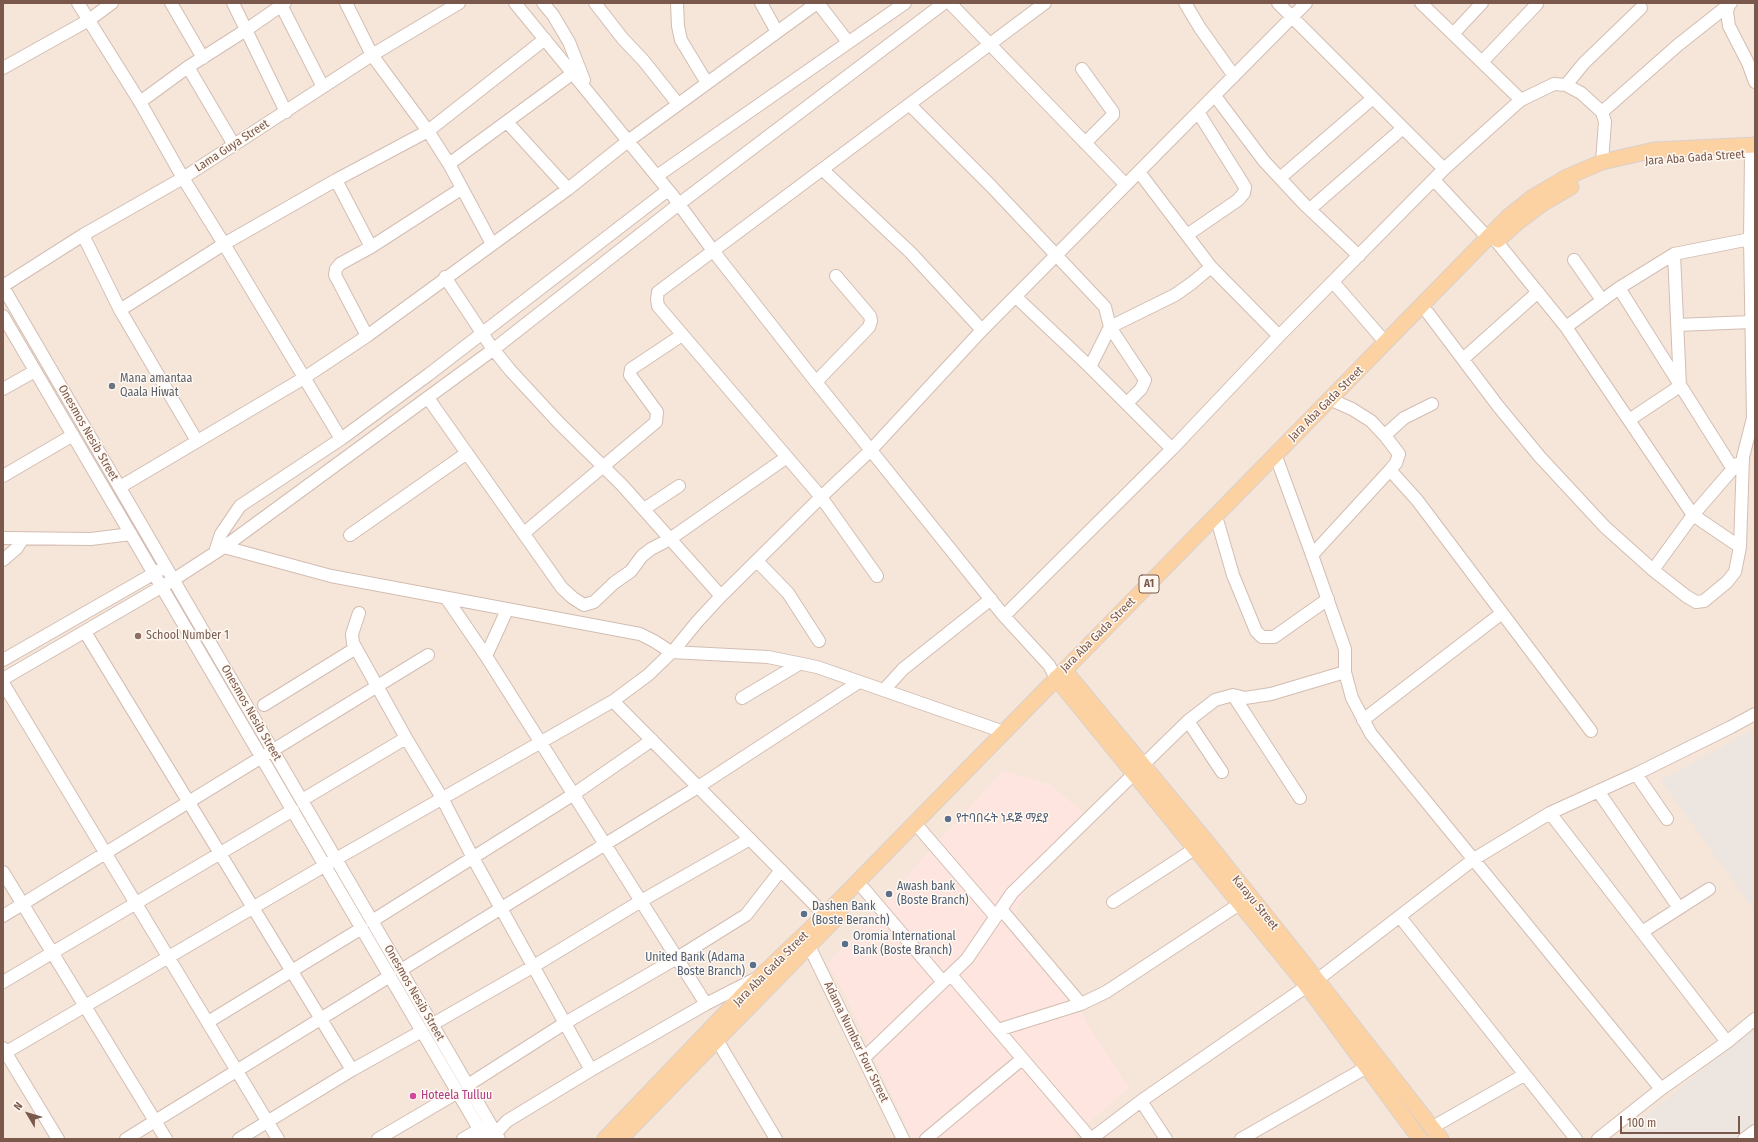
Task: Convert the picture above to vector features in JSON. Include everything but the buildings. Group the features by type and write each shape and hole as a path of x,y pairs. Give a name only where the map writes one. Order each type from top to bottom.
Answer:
{"main road":[{"name":"Jara Aba Gada Street","path":"620,1139 921,830 1060,675 1218,523 1336,402 1428,313 1492,239 1508,217 1533,197 1567,177 1602,162 1654,150 1717,145 1754,150"},
{"name":"Jara Aba Gada Street","path":"605,1139 763,974 825,915 1386,343 1492,239 1542,204 1575,184 1606,170 1648,159 1754,150"},
{"name":"Karayu Street","path":"1060,675 1201,845 1312,983 1373,1064 1436,1133"},
{"name":"Karayu Street","path":"1201,845 1240,903 1312,983"},
{"name":"Karayu Street","path":"1373,1064 1416,1138"}],"street":[{"path":"78,3 140,102 183,178 341,439"},
{"path":"3,68 89,20 112,3"},
{"path":"171,3 203,58"},
{"path":"233,3 286,112"},
{"path":"346,3 372,55 428,131 449,164 492,244"},
{"name":"Lama Guya Street","path":"3,287 83,235 183,178 372,55 459,3"},
{"path":"515,3 657,176 714,252 816,382 1004,616 1060,675"},
{"path":"543,3 553,15 569,42 588,91"},
{"path":"595,3 623,39 643,60 678,104"},
{"path":"677,3 678,26 681,40 707,83"},
{"path":"761,3 778,32"},
{"path":"120,487 304,378 367,336 445,277 568,188 628,140 817,3 848,42"},
{"path":"657,176 905,3"},
{"path":"3,679 173,580 220,549 494,349 679,204 944,3"},
{"path":"950,3 1126,185"},
{"path":"877,576 821,497 658,306 658,292 714,252 1044,3"},
{"path":"1185,3 1200,28 1234,76"},
{"path":"1278,3 1291,18 1444,169"},
{"path":"58,1139 4,1052 169,958 336,859 613,701 648,675 673,651 721,596 871,450 982,330 1306,3"},
{"path":"1421,3 1521,100"},
{"path":"1453,34 1482,3"},
{"path":"140,102 188,67 246,30 282,4 323,87"},
{"path":"1482,62 1537,4"},
{"path":"1730,4 1727,12 1729,26 1748,63 1755,82"},
{"path":"1602,112 1678,45 1730,4"},
{"path":"1566,85 1584,63 1640,8"},
{"path":"120,310 224,244 336,180 428,131 546,39"},
{"path":"188,67 234,145"},
{"path":"1082,69 1113,112 1113,115 1085,143"},
{"path":"449,164 573,73"},
{"path":"1004,616 1172,448 1279,336 1444,169 1521,100 1554,84 1566,85 1581,93 1602,112 1605,122 1602,162"},
{"path":"1215,96 1264,161 1310,209 1359,256"},
{"path":"1280,178 1373,98"},
{"path":"910,104 1105,307 1110,327 1144,380 1144,385 1141,389 1126,403"},
{"path":"1187,235 1238,200 1244,193 1245,187 1198,112"},
{"path":"507,122 568,188"},
{"path":"1310,209 1403,128"},
{"path":"1653,570 1693,515 1743,457 1751,437 1753,418 1750,239 1754,150"},
{"path":"823,170 911,253 982,330"},
{"path":"1139,172 1211,266 1279,336"},
{"path":"336,180 371,247"},
{"path":"1434,180 1492,239 1566,327 1693,515 1740,547"},
{"path":"367,336 334,274 336,269 340,264 371,247 461,188"},
{"path":"220,549 221,534 240,506 341,439 483,334 668,190"},
{"path":"83,235 120,310 197,441"},
{"path":"1566,327 1619,288 1674,254 1750,239"},
{"path":"1674,254 1680,386"},
{"path":"1574,260 1602,300"},
{"path":"1090,367 1110,327 1175,295 1192,283 1211,266"},
{"path":"816,382 869,327 871,321 870,316 836,276"},
{"path":"445,277 483,334 510,370 559,423 644,509 721,596"},
{"path":"1333,282 1386,343"},
{"name":"Onesmos Nesib Street","path":"3,287 433,1024 463,1088 489,1134"},
{"path":"1619,288 1733,469"},
{"path":"1463,359 1538,292"},
{"path":"1016,297 1172,448"},
{"path":"1428,313 1498,406 1540,457 1605,527 1653,570 1696,602 1704,601 1727,582 1735,572 1740,547 1743,457"},
{"name":"Onesmos Nesib Street","path":"3,316 422,1031 463,1088"},
{"path":"1677,325 1752,322"},
{"path":"524,534 656,422 657,412 630,375 631,370 682,334"},
{"path":"3,389 35,371"},
{"path":"1629,420 1680,386"},
{"path":"428,398 562,588 584,605 594,602 614,582 631,571 646,552 670,539 787,457"},
{"path":"1312,555 1390,470 1396,462 1399,454 1385,435 1371,421 1336,402"},
{"path":"1385,435 1404,418 1432,404"},
{"path":"3,476 73,435"},
{"path":"350,535 467,453"},
{"path":"1278,462 1345,649 1345,672 1352,698 1371,734 1661,1089"},
{"path":"1390,470 1417,500 1591,731"},
{"path":"644,509 680,486"},
{"path":"1218,523 1233,575 1256,631 1262,637 1274,637 1328,599"},
{"path":"3,538 91,540 131,534"},
{"path":"3,560 16,548 23,538"},
{"path":"220,549 331,576 447,599 640,634 673,651 768,657 817,667 1004,732"},
{"path":"757,561 788,593 819,641"},
{"path":"3,660 166,567"},
{"path":"447,599 486,656 706,1004"},
{"path":"884,690 904,669 991,599"},
{"path":"486,656 507,610"},
{"path":"1363,720 1502,612"},
{"path":"359,613 352,634 352,643 442,798 473,858 591,1070"},
{"path":"84,632 352,1070"},
{"path":"264,705 356,648"},
{"path":"3,916 428,655"},
{"path":"742,698 799,664"},
{"path":"864,1058 967,959 1012,893 1188,721 1215,700 1233,695 1246,698 1272,694 1345,672"},
{"path":"401,970 698,786 859,682"},
{"path":"3,683 278,1139"},
{"path":"1233,695 1300,798"},
{"path":"613,701 825,915"},
{"path":"864,889 998,1030 1091,1139 1141,1101 1312,983 1474,859 1550,813 1636,774 1755,714"},
{"path":"1188,721 1222,772"},
{"path":"302,800 406,738"},
{"path":"372,921 574,794 652,740"},
{"path":"1636,774 1667,820"},
{"path":"1598,791 1679,908"},
{"path":"3,982 293,810"},
{"path":"1550,813 1727,1042"},
{"path":"921,830 999,913 1081,1004"},
{"path":"433,1024 534,966 641,901 750,839"},
{"path":"1113,902 1201,845"},
{"path":"378,1139 463,1088 565,1023 677,958 746,915 781,870"},
{"path":"3,872 166,1139"},
{"path":"1642,932 1710,889"},
{"path":"998,1030 1081,1004 1106,992 1240,903"},
{"path":"1400,917 1576,1139"},
{"path":"208,1022 362,928"},
{"name":"Adama Number Four Street","path":"809,946 903,1139"},
{"path":"463,1139 489,1134 507,1121 591,1070 706,1004 763,974"},
{"path":"126,1139 390,976"},
{"path":"1598,1139 1661,1089 1727,1042 1755,1019"},
{"path":"239,1139 352,1070 422,1031"},
{"path":"718,1040 776,1139"},
{"path":"926,1139 1022,1059"},
{"path":"1241,1139 1373,1064"},
{"path":"1436,1133 1524,1075"},
{"path":"1141,1101 1166,1139"},
{"path":"1744,1139 1755,1131"}],"shaded area":[{"path":"3,3 1755,3 1755,1139 3,1139"},
{"path":"1755,729 1755,911 1661,780"},
{"path":"1003,770 1051,785 1089,817 1023,895 1012,922 1052,965 1129,1088 1070,1139 912,1139 843,990 827,964"},
{"path":"1755,1028 1755,1139 1617,1139"}],"place":[{"name":"Mana amantaa Qaala Hiwat","path":"112,386"},
{"name":"School Number 1","path":"138,636"},
{"name":"የተባበሩት ነዳጅ ማደያ","path":"948,819"},
{"name":"Awash bank (Boste Branch)","path":"889,894"},
{"name":"Dashen Bank (Boste Beranch)","path":"804,914"},
{"name":"Oromia International Bank (Boste Branch)","path":"845,944"},
{"name":"United Bank (Adama Boste Branch)","path":"753,965"},
{"name":"Hoteela Tulluu","path":"413,1096"}]}
